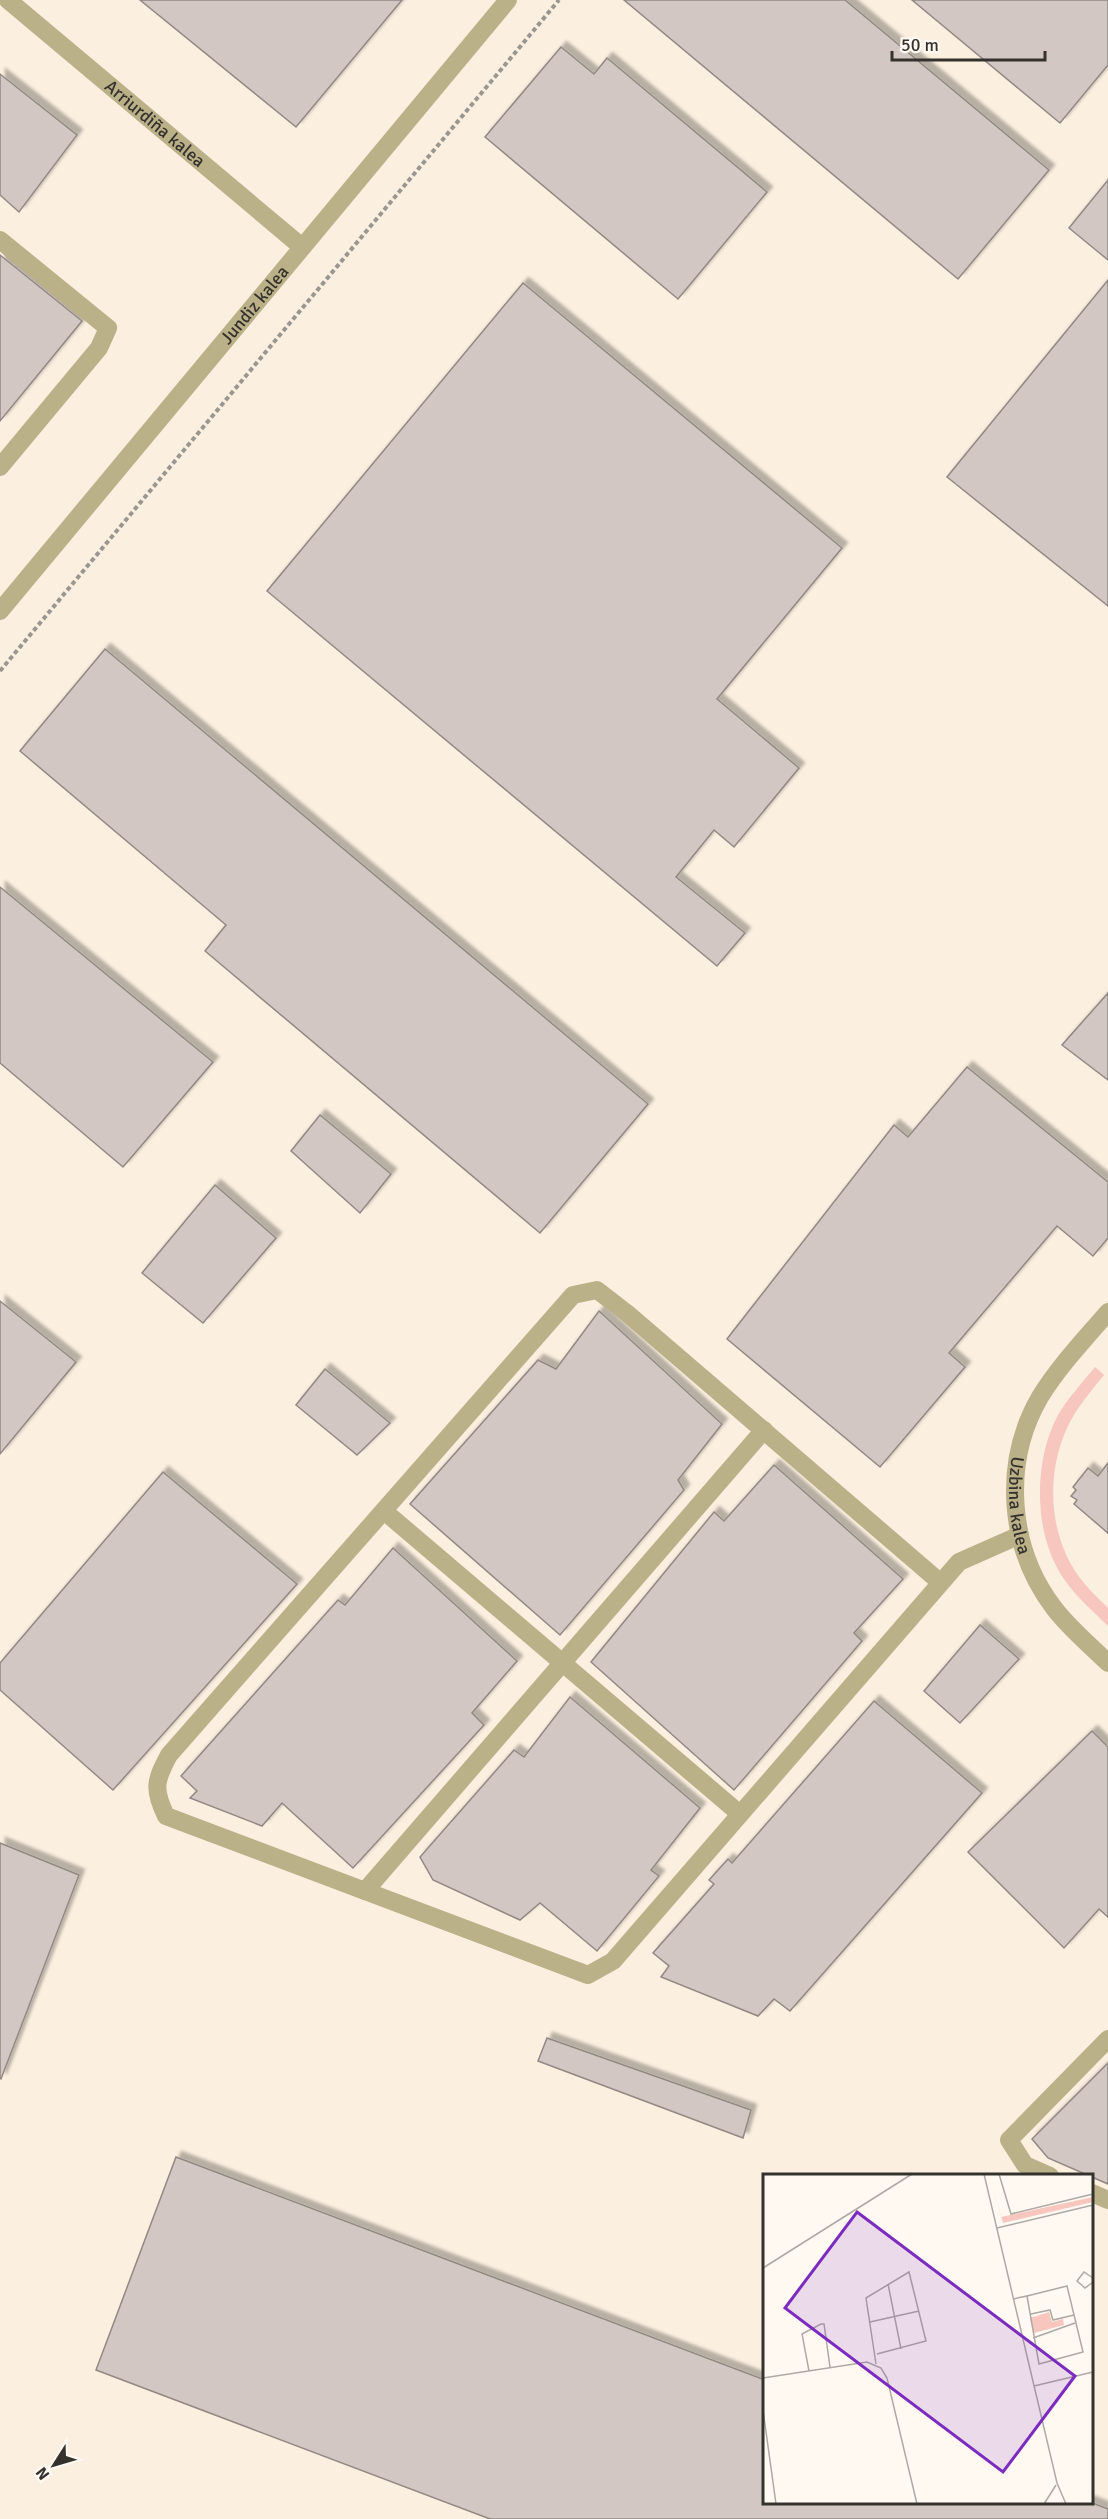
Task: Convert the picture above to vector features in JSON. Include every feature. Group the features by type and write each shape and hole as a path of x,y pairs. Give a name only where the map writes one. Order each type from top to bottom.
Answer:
{"street":[{"name":"Arriurdiña kalea","path":"8,0 302,246"},
{"name":"Jundiz kalea","path":"0,611 508,0"},
{"path":"0,240 108,328 99,348 0,467"},
{"path":"941,1583 637,1321 597,1290 573,1295 169,1755 157,1778 156,1796 165,1816 588,1975 613,1960 941,1583 959,1562 1020,1536"},
{"name":"Uzbina kalea","path":"1108,1311 1056,1374 1040,1398 1028,1423 1015,1473 1014,1504 1020,1536 1040,1586 1054,1608 1108,1663"},
{"path":"365,1891 764,1430"},
{"path":"384,1511 740,1814"},
{"path":"1048,2174 1025,2164 1009,2140 1108,2039"},
{"path":"1093,2193 1108,2200"}],"path":[{"path":"0,671 559,0"}],"shaded area":[{"path":"0,0 1108,0 1108,2519 0,2519"},
{"path":"1095,1367 1104,1375 1071,1420 1063,1439 1057,1459 1053,1500 1061,1541 1069,1561 1083,1582 1108,1608 1108,1626 1074,1592 1054,1561 1046,1541 1040,1498 1044,1454 1050,1433 1062,1409"}],"building":[{"path":"140,0 402,0 296,127"},
{"path":"624,0 845,0 1049,170 958,279"},
{"path":"912,0 1108,0 1108,65 1060,123"},
{"path":"561,47 594,74 607,58 767,192 678,299 485,137"},
{"path":"0,74 77,135 19,212 0,195"},
{"path":"1108,180 1108,260 1069,228"},
{"path":"0,255 82,321 0,421"},
{"path":"1108,280 1108,606 947,477"},
{"path":"523,283 842,548 717,699 799,768 734,847 714,830 676,877 745,933 717,966 267,591"},
{"path":"105,649 648,1104 540,1233 205,951 226,925 20,751"},
{"path":"0,887 213,1062 123,1167 0,1063"},
{"path":"1108,993 1108,1080 1062,1045"},
{"path":"967,1067 1108,1182 1108,1238 1093,1256 1057,1226 949,1353 965,1367 880,1467 727,1339 894,1125 908,1137"},
{"path":"320,1115 391,1174 360,1213 291,1151"},
{"path":"215,1185 276,1238 203,1323 142,1273"},
{"path":"0,1301 76,1362 0,1454"},
{"path":"599,1311 722,1424 678,1480 684,1490 560,1635 410,1504 538,1360 556,1369"},
{"path":"325,1369 390,1423 357,1455 296,1405"},
{"path":"1108,1463 1108,1533 1074,1504 1077,1500 1071,1496 1076,1490 1073,1487 1088,1468 1098,1476"},
{"path":"774,1465 903,1579 854,1633 862,1641 734,1790 591,1662 714,1512 724,1521"},
{"path":"163,1472 297,1584 113,1790 0,1690 0,1663"},
{"path":"393,1548 517,1661 472,1713 484,1725 353,1868 282,1803 262,1826 190,1798 197,1791 181,1776 338,1600 345,1605"},
{"path":"980,1625 1019,1659 960,1723 924,1691"},
{"path":"570,1697 700,1808 651,1870 659,1876 597,1951 540,1903 520,1920 433,1880 420,1857 514,1750 524,1757"},
{"path":"874,1701 982,1793 790,2011 774,1999 758,2016 661,1977 669,1966 653,1953 714,1884 709,1880 728,1859 732,1863"},
{"path":"1092,1731 1108,1747 1108,1917 1099,1909 1064,1948 968,1852"},
{"path":"0,1843 79,1875 1,2079 0,2078"},
{"path":"547,2038 751,2110 743,2138 538,2061"},
{"path":"1108,2063 1108,2184 1093,2178 1093,2174 1085,2174 1048,2158 1032,2139"},
{"path":"176,2157 763,2379 763,2504 1093,2503 1108,2509 1108,2519 490,2519 96,2370"}]}
